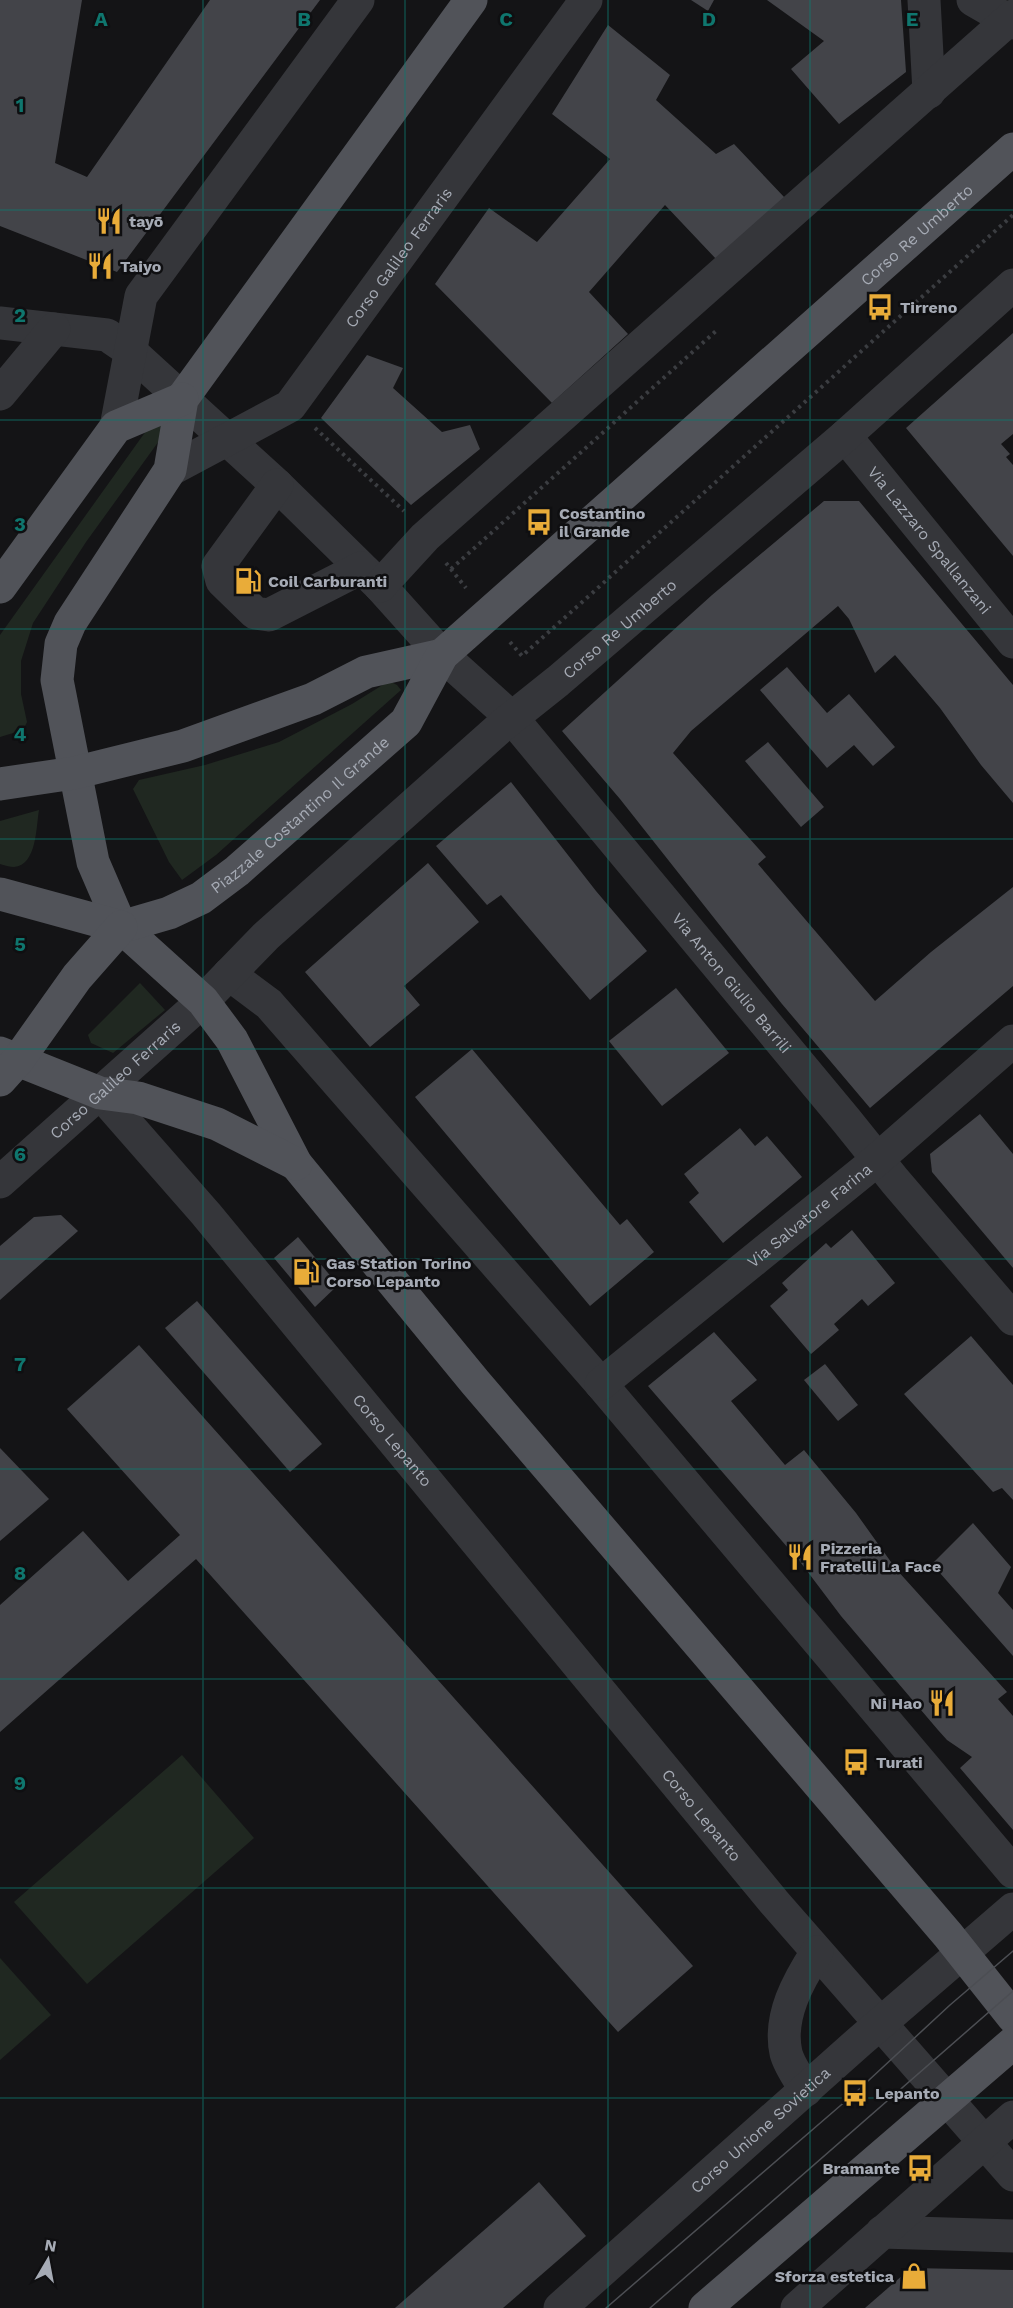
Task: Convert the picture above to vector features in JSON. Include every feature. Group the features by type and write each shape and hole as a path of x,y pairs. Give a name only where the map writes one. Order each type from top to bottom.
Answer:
{"main road":[{"path":"471,0 182,399 170,470 70,623 61,644 57,680 93,862 121,927 203,1001 232,1040 296,1164 475,1382 963,1953 1013,2017"},
{"name":"Corso Re Umberto","path":"442,655 1013,149"},
{"path":"0,587 116,427 182,399"},
{"path":"0,784 74,773 183,746 313,699 366,672 442,655"},
{"name":"Piazzale Costantino Il Grande","path":"121,927 170,913 201,898 237,871 406,722 442,655"},
{"path":"0,894 121,927"},
{"path":"121,927 6,1064 100,1093 138,1098 217,1124 296,1164"},
{"path":"705,2308 1013,2043"}],"street":[{"path":"116,427 141,296 358,0"},
{"name":"Corso Galileo Ferraris","path":"170,470 290,406 586,0"},
{"path":"924,0 929,92"},
{"path":"277,485 218,566 222,581 255,613 269,615 371,577 425,537 1011,20 973,0"},
{"name":"Corso Re Umberto","path":"229,974 266,936 512,718 845,436 1013,285"},
{"path":"0,323 107,335 129,350 277,485 371,577 442,655"},
{"path":"0,393 54,329"},
{"name":"Via Lazzaro Spallanzani","path":"845,436 1013,642"},
{"name":"Via Anton Giulio Barrili","path":"442,655 512,718 1013,1319"},
{"path":"229,974 269,1004 601,1383 1013,1872"},
{"name":"Corso Galileo Ferraris","path":"0,1182 203,1001 229,974"},
{"name":"Via Salvatore Farina","path":"601,1383 878,1159 1013,1041"},
{"name":"Corso Lepanto","path":"100,1093 206,1214 817,1952 1013,2175"},
{"name":"Corso Unione Sovietica","path":"560,2308 1013,1909"},
{"path":"806,2090 786,2054 785,2035 790,2001 801,1975 817,1952"},
{"path":"797,2308 1013,2117"},
{"path":"882,2232 1013,2236"}],"path":[{"path":"310,424 399,505 522,656 1013,215"}],"shaded area":[{"path":"151,424 163,425 164,434 86,542 33,623 21,661 21,694 27,722 23,730 0,737 0,635"},
{"path":"389,681 401,690 216,855 182,880 169,862 133,789 139,780 205,765 279,742 352,704"},
{"path":"39,810 34,844 27,860 22,865 14,867 0,864 0,821"},
{"path":"140,983 165,1010 113,1053 91,1043 88,1035"},
{"path":"182,1755 254,1838 87,1984 14,1902"},
{"path":"0,1958 51,2015 0,2060"}],"building":[{"path":"0,0 82,0 55,163 87,177 210,0 320,0 117,272 0,226"},
{"path":"691,0 714,0 708,11"},
{"path":"767,0 901,0 906,72 839,124 791,69 824,41"},
{"path":"608,25 670,75 656,100 716,154 734,144 785,198 717,260 665,205 589,292 628,334 552,403 435,284 489,208 537,242 610,159 552,114"},
{"path":"1013,333 1013,434 1001,444 1010,454 1006,457 1013,465 1013,556 906,428"},
{"path":"367,355 403,368 393,388 442,432 470,425 480,449 411,505 321,418"},
{"path":"824,501 859,501 1013,685 1013,803 981,765 940,708 895,655 875,673 849,619 838,606 691,731 673,753 766,857 758,864 875,1001 931,952 1013,887 1013,986 870,1108 782,1004 620,799 562,731 712,595"},
{"path":"787,667 827,713 849,694 895,747 873,766 854,745 827,768 760,690"},
{"path":"768,742 824,807 801,827 745,761"},
{"path":"511,782 596,891 647,951 590,1000 501,895 487,905 436,846"},
{"path":"428,863 479,922 404,986 420,1005 370,1047 305,972"},
{"path":"676,988 729,1053 662,1106 609,1041"},
{"path":"472,1049 620,1225 627,1219 654,1252 590,1306 415,1097"},
{"path":"980,1114 1013,1154 1013,1268 932,1172 930,1154"},
{"path":"740,1128 755,1146 767,1136 802,1177 723,1243 689,1202 699,1193 684,1174"},
{"path":"61,1215 78,1231 0,1300 0,1246 34,1217"},
{"path":"852,1230 895,1283 868,1306 862,1299 834,1324 839,1330 811,1354 770,1306 788,1290 782,1283 826,1243 831,1248"},
{"path":"298,1237 338,1285 315,1307 274,1258"},
{"path":"197,1301 322,1444 290,1472 165,1328"},
{"path":"714,1332 757,1380 731,1401 785,1465 804,1450 856,1513 896,1569 1007,1692 998,1699 1013,1716 1013,1830 960,1768 972,1757 947,1740 938,1730 841,1616 801,1563 648,1386"},
{"path":"971,1336 1013,1385 1013,1500 1002,1488 993,1492 904,1394"},
{"path":"139,1345 693,1966 618,2032 196,1559 0,1732 0,1605 83,1531 128,1581 180,1535 67,1409"},
{"path":"825,1364 858,1405 838,1421 804,1380"},
{"path":"0,1448 49,1499 0,1541"},
{"path":"973,1523 1011,1567 998,1593 1013,1610 1013,1656 932,1564"},
{"path":"539,2182 586,2236 503,2308 395,2308"},
{"path":"911,2268 1013,2270 1013,2308 865,2308"}],"tram line":[{"path":"606,2308 855,2093 950,2005 1013,1951"},
{"path":"650,2308 1013,1991"}],"place":[{"name":"tayō","path":"109,221"},
{"name":"Taiyo","path":"100,266"},
{"name":"Tirreno","path":"880,307"},
{"name":"Costantino il Grande","path":"539,522"},
{"name":"Coil Carburanti","path":"248,581"},
{"name":"Gas Station Torino Corso Lepanto","path":"306,1272"},
{"name":"Pizzeria Fratelli La Face","path":"800,1557"},
{"name":"Ni Hao","path":"942,1703"},
{"name":"Turati","path":"856,1762"},
{"name":"Lepanto","path":"855,2093"},
{"name":"Bramante","path":"920,2168"},
{"name":"Sforza estetica","path":"914,2276"}]}
